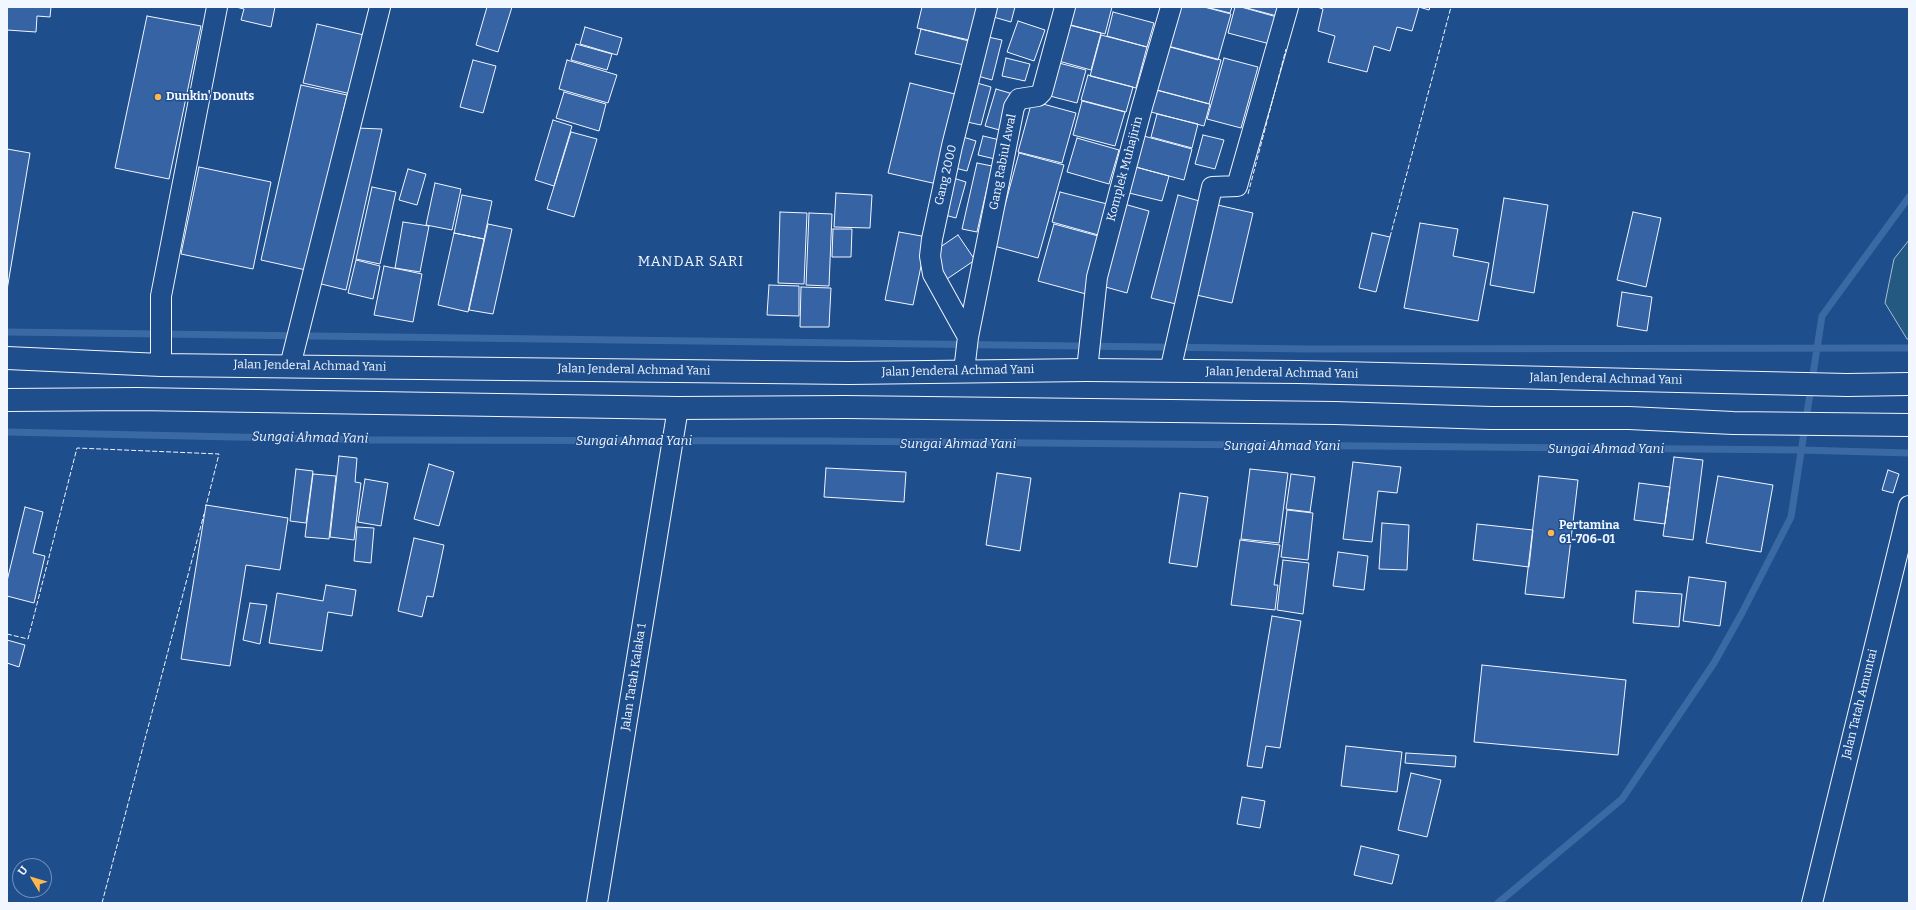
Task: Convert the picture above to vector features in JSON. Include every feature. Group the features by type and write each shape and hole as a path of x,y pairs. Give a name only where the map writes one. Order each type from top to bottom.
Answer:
{"highway":[{"name":"Jalan Jenderal Achmad Yani","path":"7,358 161,365 292,357 849,373 966,354 1088,362 1174,356 1738,381 1847,385 1909,384"},
{"path":"845,407 849,373"},
{"path":"7,400 137,399 678,408 845,407 1335,413 1491,418 1629,418 1733,423 1909,425"}],"street":[{"path":"161,365 161,296 216,7"},
{"path":"292,357 380,7"},
{"name":"Gang 2000","path":"966,354 934,274 930,256 932,239 952,146 988,7"},
{"name":"Gang Rabiul Awal","path":"966,354 1014,107 1019,99 1038,96 1042,92 1066,7"},
{"name":"Komplek Muhajirin","path":"1088,362 1098,277 1142,107 1171,7"},
{"path":"1174,356 1212,187 1237,186 1288,7"},
{"name":"Jalan Tatah Kalaka 1","path":"597,903 678,408"},
{"name":"Jalan Tatah Amuntai","path":"1812,903 1909,506"}],"shaded area":[{"path":"1909,240 1909,339 1907,339 1885,303 1894,259"}],"building":[{"path":"7,7 51,7 50,17 37,16 36,32 7,30"},
{"path":"236,7 275,7 271,27 241,20 244,9"},
{"path":"487,7 512,7 498,52 476,45"},
{"path":"922,7 978,7 969,40 917,28"},
{"path":"993,7 1015,7 1011,22 990,16"},
{"path":"1072,7 1112,7 1105,34 1067,24"},
{"path":"1180,7 1204,7 1231,14 1218,60 1170,47"},
{"path":"1206,7 1232,7 1230,13"},
{"path":"1235,7 1241,7 1277,17 1270,44 1228,33"},
{"path":"1243,7 1280,7 1277,16"},
{"path":"1317,7 1419,7 1412,31 1397,27 1390,51 1374,46 1367,72 1328,62 1335,36 1318,31 1323,9"},
{"path":"1419,7 1430,7 1429,10"},
{"path":"1113,12 1154,23 1147,47 1107,36"},
{"name":"Dunkin' Donuts","path":"147,16 201,26 169,179 115,168"},
{"path":"1018,21 1045,30 1034,61 1007,52"},
{"path":"317,24 364,35 351,94 303,83"},
{"path":"1065,24 1101,33 1091,70 1055,60"},
{"path":"585,27 622,38 617,55 580,44"},
{"path":"921,29 969,41 964,65 915,54"},
{"path":"1101,35 1147,47 1136,88 1090,76"},
{"path":"988,37 1002,40 992,80 978,76"},
{"path":"576,44 612,54 607,70 571,60"},
{"path":"1168,46 1221,60 1209,104 1156,90"},
{"path":"1006,58 1030,64 1025,81 1002,76"},
{"path":"1224,58 1258,67 1241,128 1207,119"},
{"path":"473,60 496,66 483,113 460,107"},
{"path":"567,60 617,75 608,103 559,89"},
{"path":"1055,62 1086,70 1077,103 1046,95"},
{"path":"1088,75 1133,87 1126,112 1081,100"},
{"path":"910,83 959,95 937,184 888,173"},
{"path":"977,83 991,87 981,125 967,122"},
{"path":"301,85 347,95 306,270 261,260"},
{"path":"996,89 1013,94 1003,131 985,126"},
{"path":"1157,90 1210,104 1204,126 1151,112"},
{"path":"564,92 606,104 599,131 556,118"},
{"path":"1032,101 1076,113 1062,163 1018,152"},
{"path":"1082,101 1125,112 1115,146 1073,135"},
{"path":"1157,114 1198,124 1192,148 1151,137"},
{"path":"553,120 572,126 554,186 535,180"},
{"path":"356,128 382,129 346,290 313,282"},
{"path":"571,132 597,139 574,217 547,209"},
{"path":"1140,135 1192,149 1184,180 1132,166"},
{"path":"1203,135 1224,140 1215,169 1195,164"},
{"path":"960,136 976,141 967,171 951,167"},
{"path":"983,136 1000,140 995,159 978,155"},
{"path":"1077,138 1119,150 1109,184 1067,172"},
{"path":"7,149 30,153 7,290"},
{"path":"1019,153 1064,165 1038,258 994,246"},
{"path":"977,163 992,166 977,232 962,229"},
{"path":"1132,166 1169,176 1162,201 1125,192"},
{"path":"199,167 271,182 253,269 181,254"},
{"path":"408,169 426,174 417,205 399,200"},
{"path":"950,177 966,182 956,218 941,214"},
{"path":"435,183 461,189 452,230 426,225"},
{"path":"372,187 396,192 380,264 356,259"},
{"path":"1060,192 1111,205 1102,236 1052,222"},
{"path":"836,193 872,195 870,228 834,227"},
{"path":"462,195 492,201 484,239 454,233"},
{"path":"1178,195 1203,202 1176,304 1151,298"},
{"path":"1504,198 1548,205 1534,293 1490,285"},
{"path":"1124,204 1149,211 1127,293 1102,286"},
{"path":"1213,204 1253,213 1232,303 1192,294"},
{"path":"780,212 807,213 804,284 778,283"},
{"path":"1633,212 1661,218 1646,287 1617,280"},
{"path":"809,213 832,214 829,286 806,285"},
{"path":"403,222 429,226 420,272 395,268"},
{"path":"1420,223 1458,229 1453,256 1489,263 1478,321 1404,308"},
{"path":"488,224 512,229 493,314 469,310"},
{"path":"1054,224 1102,237 1086,294 1038,281"},
{"path":"833,229 852,229 851,257 832,257"},
{"path":"899,232 927,237 913,305 885,300"},
{"path":"454,233 484,239 468,312 438,305"},
{"path":"1372,233 1390,237 1376,292 1359,288"},
{"path":"958,235 975,260 947,279 930,254"},
{"path":"356,260 380,266 373,299 348,293"},
{"path":"384,266 422,274 413,322 374,315"},
{"path":"769,285 799,286 799,316 767,315"},
{"path":"801,287 831,288 829,327 800,327"},
{"path":"1622,292 1652,297 1647,331 1617,326"},
{"path":"339,456 357,458 355,482 361,483 354,540 330,537"},
{"path":"1674,457 1703,460 1693,540 1663,536"},
{"path":"1353,462 1401,467 1397,493 1378,491 1372,542 1343,539"},
{"path":"429,464 454,472 439,526 414,519"},
{"path":"826,468 906,472 904,502 824,497"},
{"path":"296,469 313,471 306,523 290,521"},
{"path":"1250,469 1288,473 1279,543 1241,539"},
{"path":"1888,470 1899,474 1893,493 1882,490"},
{"path":"997,473 1031,478 1020,551 986,545"},
{"path":"313,474 336,476 329,539 305,537"},
{"path":"1291,474 1315,477 1310,512 1286,509"},
{"path":"1539,476 1578,480 1564,598 1525,594"},
{"path":"1718,476 1773,485 1761,552 1706,543"},
{"path":"365,479 388,483 381,526 358,522"},
{"path":"1639,483 1670,487 1665,524 1634,520"},
{"path":"1180,493 1208,497 1197,567 1169,563"},
{"path":"206,505 288,518 280,570 246,565 230,666 181,659"},
{"path":"25,507 43,512 33,553 45,556 34,603 7,596 7,581"},
{"path":"1287,510 1313,513 1308,560 1281,557"},
{"path":"1382,523 1409,525 1407,570 1379,569"},
{"path":"1477,524 1533,530 1529,567 1473,560"},
{"path":"357,527 374,528 371,563 354,561"},
{"path":"414,538 444,545 433,597 427,596 422,617 398,611"},
{"path":"1240,540 1280,545 1274,585 1278,585 1275,610 1231,605"},
{"path":"1338,552 1368,556 1364,590 1333,586"},
{"path":"1283,560 1309,563 1303,614 1277,610"},
{"path":"1689,577 1726,582 1720,626 1683,621"},
{"path":"326,585 356,590 352,616 328,612 322,651 269,643 277,593 323,601"},
{"path":"1636,591 1682,594 1679,627 1633,623"},
{"path":"250,603 267,605 260,644 243,640"},
{"path":"1272,616 1301,621 1280,748 1266,746 1262,768 1247,766"},
{"path":"7,640 25,645 19,667 7,663"},
{"path":"1482,665 1626,680 1618,755 1474,742"},
{"path":"1346,746 1402,752 1397,792 1341,786"},
{"path":"1406,753 1456,756 1455,767 1405,763"},
{"path":"1411,773 1441,780 1427,837 1398,830"},
{"path":"1242,797 1265,801 1260,828 1237,824"},
{"path":"1361,846 1399,855 1392,884 1354,875"}],"waterway":[{"path":"1498,903 1622,799 1714,663 1742,613 1791,517 1822,316 1909,197"},
{"name":"Sungai Ahmad Yani","path":"7,332 1308,349 1909,348"},
{"name":"Sungai Ahmad Yani","path":"7,432 370,440 822,441 1801,450 1909,453"}],"fence":[{"path":"1390,237 1451,7"},
{"path":"1248,194 1286,49"},
{"path":"7,634 28,639 77,448 219,454 206,506"},
{"path":"102,903 204,514"}],"place":[{"name":"Dunkin' Donuts","path":"158,97"},
{"name":"Pertamina 61-706-01","path":"1551,533"}],"district":[{"name":"MANDAR SARI","path":"691,262"}]}
